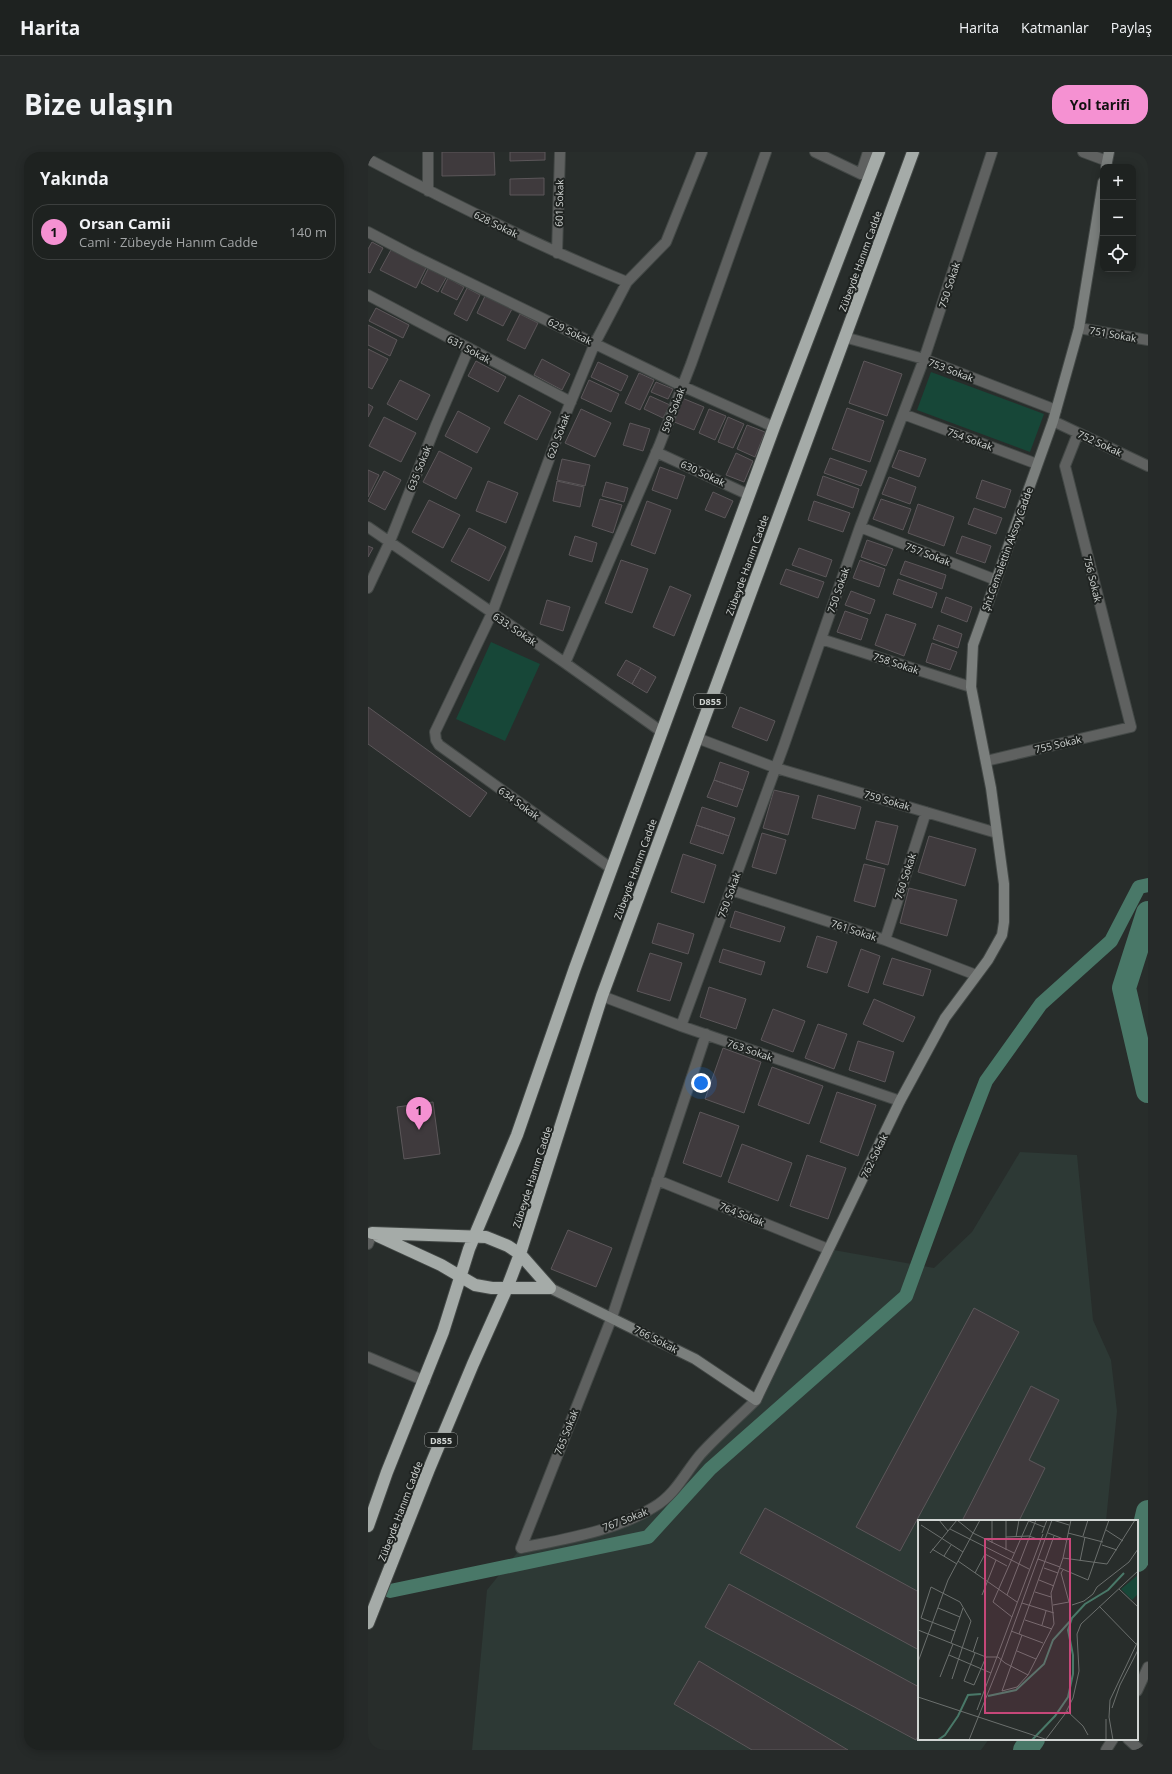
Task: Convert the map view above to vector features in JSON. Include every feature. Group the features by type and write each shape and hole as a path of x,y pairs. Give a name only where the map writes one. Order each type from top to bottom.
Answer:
{"highway":[{"name":"Zübeyde Hanım Cadde","path":"368,1526 443,1332 460,1275 474,1236 517,1135 575,968 774,427 879,152"},
{"name":"Zübeyde Hanım Cadde","path":"368,1623 464,1385 507,1288 520,1254 602,996 913,152"},
{"path":"369,1237 486,1237 500,1242 520,1254 550,1288"},
{"path":"369,1237 460,1275 475,1285 492,1288 550,1288"}],"street":[{"path":"428,152 428,191"},
{"name":"601 Sokak","path":"557,253 560,152"},
{"name":"620 Sokak","path":"435,732 492,613 571,402 595,343 627,282 666,242 702,152"},
{"name":"599 Sokak","path":"565,663 656,452 682,386 766,152"},
{"path":"815,152 861,174 868,152"},
{"name":"750 Sokak","path":"681,1026 776,768 860,527 924,359 992,152"},
{"path":"1083,152 1108,160"},
{"name":"628 Sokak","path":"368,159 428,191 557,253 627,282"},
{"name":"Şht.Cemalettin Aksoy Cadde","path":"1004,922 1004,884 997,833 986,761 971,687 973,645 1053,421 1079,328 1100,200"},
{"name":"629 Sokak","path":"368,232 412,255 682,386 774,427"},
{"name":"631 Sokak","path":"368,295 571,402"},
{"name":"751 Sokak","path":"1079,328 1148,340"},
{"name":"753 Sokak","path":"844,337 924,359 1056,410"},
{"name":"635 Sokak","path":"368,588 390,541 436,424 469,348"},
{"name":"754 Sokak","path":"903,414 1037,464"},
{"name":"752 Sokak","path":"1053,421 1148,466"},
{"name":"756 Sokak","path":"1078,433 1064,466 1131,727"},
{"name":"630 Sokak","path":"656,452 749,495"},
{"name":"633. Sokak","path":"368,527 662,732"},
{"name":"757 Sokak","path":"860,527 996,580"},
{"name":"758 Sokak","path":"821,639 971,687"},
{"name":"755 Sokak","path":"986,761 1131,727"},
{"name":"634 Sokak","path":"435,732 436,740 439,745 612,869"},
{"name":"759 Sokak","path":"697,738 776,768 997,833"},
{"name":"760 Sokak","path":"885,940 926,812"},
{"name":"761 Sokak","path":"731,890 885,940 976,975"},
{"name":"762 Sokak","path":"756,1400 900,1101 945,1018 988,960 1002,935 1004,922"},
{"name":"763 Sokak","path":"602,996 681,1026 900,1101"},
{"name":"765 Sokak","path":"521,1548 612,1317 706,1034"},
{"name":"764 Sokak","path":"657,1180 828,1249"},
{"name":"766 Sokak","path":"550,1288 612,1317 695,1359 756,1400"},
{"path":"368,1357 425,1381"},
{"name":"767 Sokak","path":"521,1548 571,1537 620,1523 655,1507 678,1486 700,1456 756,1400"},
{"path":"1138,1689 1148,1667"},
{"path":"1106,1750 1112,1740"},
{"path":"1129,1740 1140,1750"}],"shaded area":[{"path":"1020,1152 1077,1155 1093,1320 1111,1360 1117,1411 1106,1520 918,1520 918,1740 988,1740 981,1750 472,1750 487,1590 521,1548 571,1537 655,1507 756,1400 828,1249 934,1268 972,1232"}],"green space":[{"path":"931,372 1044,414 1030,452 917,410"},
{"path":"491,642 540,664 505,741 456,719"}],"building":[{"path":"442,152 494,152 495,175 442,176"},
{"path":"510,152 545,152 545,160 510,161"},
{"path":"544,178 544,195 510,195 510,179"},
{"path":"372,242 383,248 370,273 368,272 368,249"},
{"path":"392,248 427,266 416,288 380,270"},
{"path":"429,267 447,276 438,292 421,283"},
{"path":"448,278 464,287 457,300 441,292"},
{"path":"467,288 480,295 467,321 454,314"},
{"path":"485,296 512,309 503,326 477,313"},
{"path":"376,308 409,325 403,338 369,321"},
{"path":"520,314 538,323 525,349 507,340"},
{"path":"368,325 397,340 390,356 368,345"},
{"path":"368,349 388,359 372,389 368,387"},
{"path":"542,359 570,374 562,390 534,375"},
{"path":"476,361 506,377 498,392 468,376"},
{"path":"864,361 902,374 887,416 849,403"},
{"path":"598,362 628,376 621,391 591,377"},
{"path":"639,373 654,380 640,410 625,403"},
{"path":"400,380 430,395 417,420 387,404"},
{"path":"589,380 619,394 611,412 581,398"},
{"path":"656,382 673,389 668,399 651,392"},
{"path":"519,395 551,412 537,440 504,423"},
{"path":"650,396 670,405 663,418 644,409"},
{"path":"682,398 704,407 694,430 672,421"},
{"path":"368,404 373,407 368,417"},
{"path":"847,408 884,421 870,462 832,449"},
{"path":"581,409 611,423 595,457 565,443"},
{"path":"709,409 726,416 715,440 699,433"},
{"path":"458,411 490,428 477,453 445,436"},
{"path":"384,417 416,433 401,462 369,446"},
{"path":"728,417 744,424 733,448 718,442"},
{"path":"630,423 650,429 643,451 623,445"},
{"path":"747,425 765,432 755,457 737,449"},
{"path":"899,450 926,459 919,477 892,467"},
{"path":"439,451 472,468 456,499 423,482"},
{"path":"736,453 753,461 744,482 726,475"},
{"path":"830,458 867,471 861,486 824,473"},
{"path":"562,459 590,465 585,486 557,480"},
{"path":"660,467 685,476 677,499 652,490"},
{"path":"368,470 379,475 368,497"},
{"path":"384,471 401,480 385,510 368,501"},
{"path":"823,476 859,489 853,508 817,495"},
{"path":"889,477 916,487 910,504 882,494"},
{"path":"982,480 1011,490 1005,508 976,498"},
{"path":"488,481 518,493 506,523 476,511"},
{"path":"557,481 584,487 580,507 553,501"},
{"path":"606,482 628,488 624,502 602,496"},
{"path":"713,492 733,501 725,518 705,510"},
{"path":"600,499 622,505 613,533 592,526"},
{"path":"881,499 911,509 903,530 873,519"},
{"path":"429,500 460,515 443,548 412,532"},
{"path":"647,501 671,510 655,554 631,545"},
{"path":"814,501 850,513 843,532 808,520"},
{"path":"918,504 954,517 944,546 908,533"},
{"path":"974,508 1002,518 996,534 968,524"},
{"path":"469,528 506,547 489,581 451,561"},
{"path":"575,536 597,543 592,562 569,555"},
{"path":"962,536 991,546 985,563 956,553"},
{"path":"867,540 893,549 886,566 861,557"},
{"path":"368,546 373,548 368,557"},
{"path":"799,548 832,560 826,577 792,565"},
{"path":"621,560 648,569 632,613 605,603"},
{"path":"860,560 885,569 879,587 853,578"},
{"path":"905,561 946,575 942,589 900,574"},
{"path":"786,569 824,582 818,598 780,584"},
{"path":"898,579 937,593 932,608 893,594"},
{"path":"670,586 691,595 674,636 653,627"},
{"path":"851,591 875,600 870,614 845,605"},
{"path":"946,597 972,607 967,622 941,612"},
{"path":"547,600 570,607 563,631 540,624"},
{"path":"845,611 868,619 861,640 837,632"},
{"path":"886,614 916,624 904,656 875,645"},
{"path":"938,625 962,634 958,648 933,639"},
{"path":"932,643 957,652 950,670 926,662"},
{"path":"626,660 641,668 632,684 617,675"},
{"path":"641,668 656,677 647,693 632,684"},
{"path":"368,707 487,793 470,817 368,744"},
{"path":"740,707 775,721 767,741 732,727"},
{"path":"720,762 749,772 743,790 714,780"},
{"path":"714,780 743,790 737,807 707,797"},
{"path":"774,790 799,796 788,835 763,828"},
{"path":"818,795 861,807 855,829 812,818"},
{"path":"702,807 735,818 729,836 696,825"},
{"path":"876,821 898,826 888,865 866,859"},
{"path":"696,825 729,836 723,854 690,843"},
{"path":"762,833 786,840 776,874 752,867"},
{"path":"929,836 976,849 965,886 918,872"},
{"path":"683,854 716,865 704,903 671,892"},
{"path":"864,864 885,869 875,907 854,901"},
{"path":"909,888 957,900 947,936 900,923"},
{"path":"735,911 785,927 780,942 730,927"},
{"path":"658,923 694,934 688,954 652,943"},
{"path":"817,936 837,942 827,973 807,967"},
{"path":"723,949 765,962 761,975 719,962"},
{"path":"861,949 880,956 868,993 848,986"},
{"path":"650,953 682,963 670,1001 637,991"},
{"path":"892,958 931,970 923,996 883,984"},
{"path":"709,987 746,999 736,1029 700,1017"},
{"path":"874,999 915,1017 903,1042 863,1024"},
{"path":"773,1009 805,1021 793,1052 761,1040"},
{"path":"818,1024 847,1034 834,1069 805,1058"},
{"path":"858,1041 894,1052 885,1082 849,1070"},
{"path":"723,1048 761,1062 744,1113 705,1099"},
{"path":"772,1067 823,1086 809,1124 758,1105"},
{"path":"837,1092 876,1105 858,1156 820,1142"},
{"path":"433,1102 440,1154 404,1159 397,1107"},
{"path":"700,1112 739,1126 721,1177 683,1163"},
{"path":"742,1144 792,1163 778,1201 728,1182"},
{"path":"807,1155 846,1168 828,1219 790,1206"},
{"path":"568,1230 612,1248 596,1287 551,1269"},
{"path":"974,1308 1019,1332 900,1551 856,1527"},
{"path":"1031,1386 1059,1400 1029,1460 1045,1468 1019,1520 963,1520"},
{"path":"765,1508 918,1591 918,1649 740,1553"},
{"path":"729,1584 918,1686 918,1736 916,1740 705,1627"},
{"path":"699,1661 848,1750 752,1750 674,1704"}],"waterway":[{"path":"390,1591 648,1537 710,1469 906,1296 986,1081 1041,1004 1111,941 1139,887 1148,885"},
{"path":"1148,913 1124,988 1148,1091"},
{"path":"1138,1556 1148,1512"},
{"path":"1025,1750 1032,1740"}],"place":[{"name":"Orsan Camii","path":"419,1130"}]}
